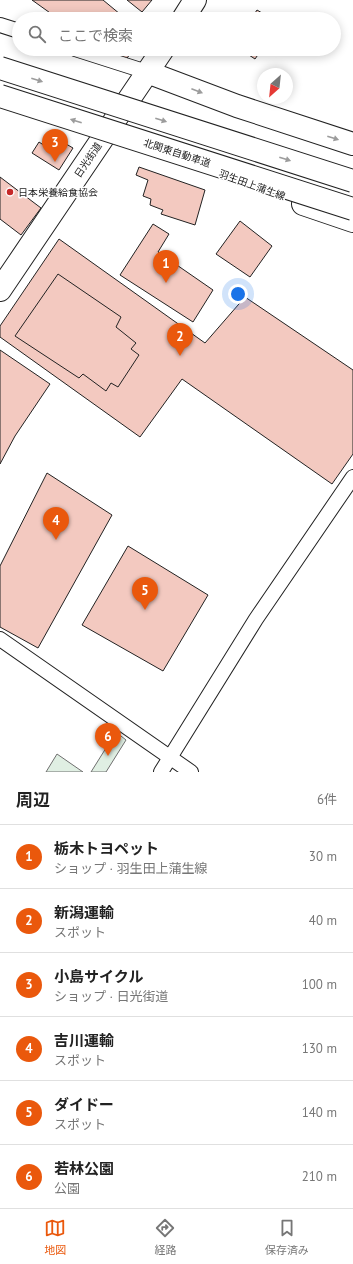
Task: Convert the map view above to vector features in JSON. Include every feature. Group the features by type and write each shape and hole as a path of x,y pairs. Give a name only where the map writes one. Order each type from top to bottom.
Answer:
{"main road":[{"path":"187,12 195,0"},
{"name":"日光街道","path":"0,290 158,56"},
{"path":"0,68 353,181"},
{"path":"147,72 237,106 353,144"},
{"name":"北関東自動車道","path":"0,96 353,209"},
{"name":"羽生田上蒲生線","path":"106,133 353,221"}],"street":[{"path":"0,25 12,29"},
{"path":"97,56 147,72"},
{"path":"161,772 256,619 353,478"},
{"path":"0,639 191,772"}],"green space":[{"path":"116,732 126,740 106,772 91,772"},
{"path":"57,754 83,772 46,772"}],"building":[{"path":"32,0 103,0 118,12 49,12"},
{"path":"127,0 152,0 142,12"},
{"path":"110,56 129,56 124,62"},
{"path":"54,137 73,148 59,170 32,153 39,142 48,148"},
{"path":"139,167 205,190 195,225 161,214 163,210 150,205 151,199 143,196 148,180 136,175"},
{"name":"日本栄養給食協会","path":"0,177 41,208 21,235 0,219"},
{"path":"240,221 272,246 250,277 216,254"},
{"path":"153,224 169,234 158,252 213,290 193,322 120,275"},
{"path":"59,239 205,343 245,297 353,370 353,454 332,484 182,379 140,437 0,337 0,326"},
{"path":"58,274 121,317 116,327 136,343 131,349 139,355 118,387 111,383 106,391 83,374 79,378 15,336"},
{"path":"0,350 50,384 15,436 0,464"},
{"path":"47,473 112,515 38,648 0,627 0,566"},
{"path":"128,546 208,595 163,671 82,625"}],"place":[{"name":"小島サイクル","path":"55,162"},
{"name":"日本栄養給食協会","path":"10,192"},
{"name":"栃木トヨペット","path":"166,283"},
{"name":"新潟運輸","path":"180,356"},
{"name":"吉川運輸","path":"56,540"},
{"name":"ダイドー","path":"145,610"},
{"name":"若林公園","path":"108,756"}]}
